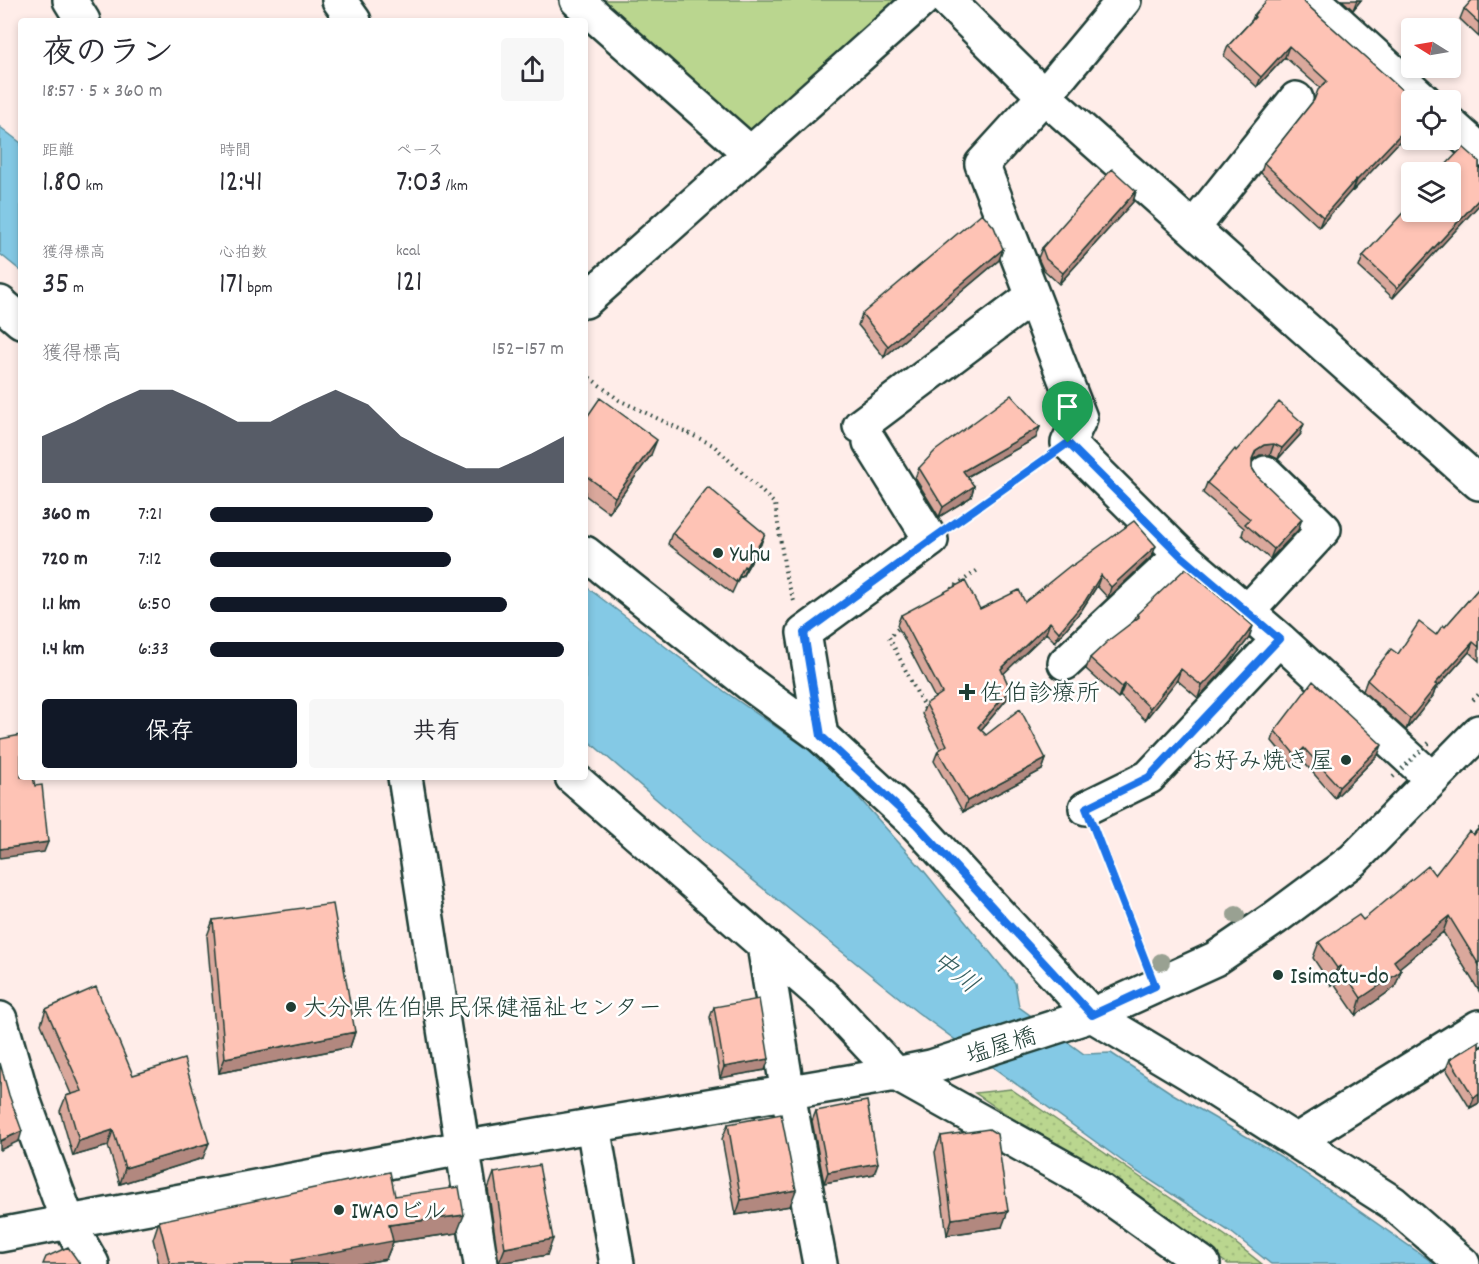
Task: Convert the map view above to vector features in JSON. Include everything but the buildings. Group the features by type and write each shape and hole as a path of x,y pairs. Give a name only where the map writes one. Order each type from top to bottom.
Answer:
{"street":[{"path":"70,0 81,18"},
{"path":"339,0 352,18"},
{"path":"577,0 750,153"},
{"path":"588,297 922,0"},
{"path":"947,0 1044,96 1479,483"},
{"path":"1124,0 1044,96 982,164 1080,418 1068,443 1180,555 1279,639 1432,779"},
{"path":"1314,0 1413,90"},
{"path":"1192,228 1296,99"},
{"path":"1461,134 1479,150"},
{"path":"821,736 804,633 931,540 865,434 1033,296"},
{"path":"0,303 18,318"},
{"path":"1247,612 1324,529 1266,473"},
{"path":"588,555 750,684 821,736 916,824 1081,1018 1189,1073 1393,1203 1463,1264"},
{"path":"1065,663 1180,555"},
{"path":"1086,808 1149,777 1279,639"},
{"name":"塩屋橋","path":"0,1235 462,1148 897,1074 931,1067 1081,1018 1215,959 1275,918 1353,860 1479,732"},
{"path":"405,780 481,1264"},
{"path":"575,780 825,998 897,1074 1087,1180 1179,1255 1203,1264"},
{"path":"764,945 788,1094 820,1264"},
{"path":"0,1019 23,1099 68,1222 92,1264"},
{"path":"1296,1141 1479,1027"},
{"path":"593,1126 616,1264"}],"path":[{"path":"588,376 619,400 713,445 775,504 786,577 804,633"},
{"path":"931,540 1068,443"},
{"path":"949,590 978,570"},
{"path":"902,624 889,637 931,720"},
{"path":"1393,777 1430,742"},
{"path":"1086,808 1155,986"}],"green space":[{"path":"592,0 896,0 750,143"},
{"path":"1011,1089 1229,1238 1262,1264 1228,1264 975,1093"}],"water":[{"path":"0,127 18,141 18,269 0,254"},
{"name":"中川","path":"588,588 724,691 828,763 924,871 1015,983 1019,1007 1084,1054 1111,1053 1173,1094 1280,1156 1435,1264 1271,1264 1232,1233 1133,1169 917,1012 719,853 588,741"}],"place":[{"name":"Yuhu","path":"718,553"},
{"name":"佐伯診療所","path":"967,692"},
{"name":"お好み焼き屋","path":"1346,760"},
{"name":"Isimatu-do","path":"1278,975"},
{"name":"大分県佐伯県民保健福祉センター","path":"291,1007"},
{"name":"IWAOビル","path":"339,1210"}],"route":[{"path":"1068,443 1180,555 1279,639 1149,777 1086,808 1155,986 1092,1015 916,824 821,736 804,633 1068,443"}]}
